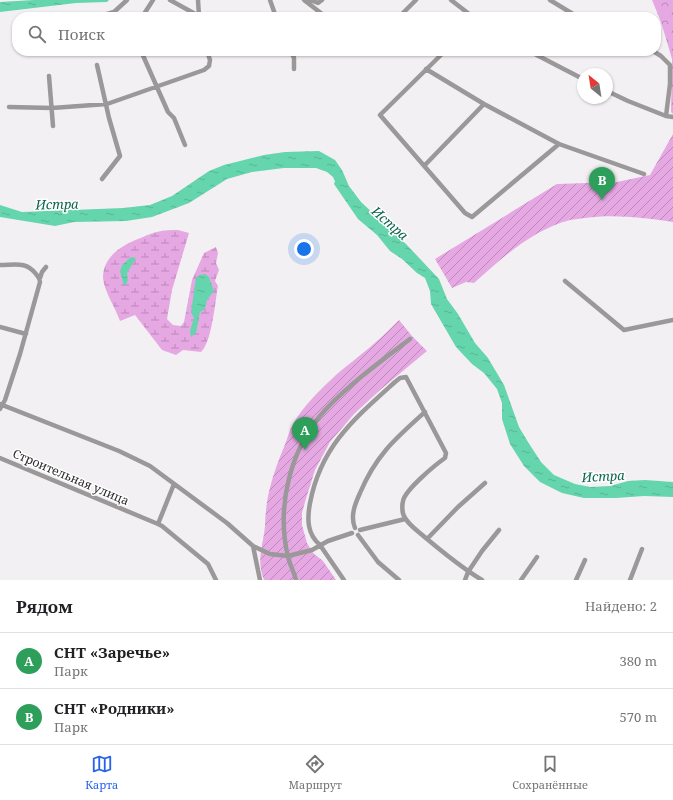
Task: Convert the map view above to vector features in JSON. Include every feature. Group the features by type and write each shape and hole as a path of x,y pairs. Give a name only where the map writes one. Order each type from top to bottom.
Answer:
{"street":[{"path":"114,12 127,0"},
{"path":"145,12 153,0"},
{"path":"170,0 190,12"},
{"path":"198,0 199,12"},
{"path":"270,0 274,12"},
{"path":"304,0 320,12"},
{"path":"310,0 318,3 322,0"},
{"path":"404,12 416,0"},
{"path":"452,0 464,12"},
{"path":"550,0 570,12"},
{"path":"143,56 168,112 174,118 185,145"},
{"path":"9,107 52,108 107,104 204,70 209,66 209,56"},
{"path":"293,56 294,69"},
{"path":"440,56 380,115 465,213 472,217 559,144"},
{"path":"539,56 577,76"},
{"path":"613,94 670,117 670,65 661,56"},
{"path":"97,65 120,156 102,179"},
{"path":"426,69 484,104 559,144 644,174"},
{"path":"49,76 53,126"},
{"path":"425,166 484,104"},
{"path":"0,265 25,264 40,278"},
{"path":"46,267 40,278 26,334 5,400 0,406 119,451 150,466 185,491 253,546 270,554 288,556 312,550 320,545 352,533 355,536 358,531 405,519"},
{"path":"565,281 624,330 673,320"},
{"path":"0,327 26,334"},
{"path":"296,580 288,556 284,531 285,498 289,476 307,434 326,409 348,388 410,339"},
{"path":"344,580 320,545 316,542 309,527 308,511 312,489 334,442 358,415 400,378 406,377 446,453 445,458 422,478 404,497 402,502 403,515 405,519 427,539 468,572 482,580"},
{"path":"399,580 378,562 358,531 353,519 354,508 366,477 384,450 425,412"},
{"name":"Строительная улица","path":"0,458 162,526 208,564 216,580"},
{"path":"158,524 174,484"},
{"path":"427,539 458,506 485,484"},
{"path":"465,580 468,572 482,550 499,530"},
{"path":"253,546 260,580"},
{"path":"630,580 642,550"},
{"path":"521,580 537,557"},
{"path":"576,580 585,560"}],"green space":[{"path":"652,0 673,0 673,114 671,112 672,59 661,22 661,12 657,12"},
{"path":"673,134 673,222 618,216 570,220 530,238 518,246 474,283 466,282 452,288 435,259 557,184 617,182 650,175"},
{"path":"165,230 178,230 189,233 172,290 167,319 173,325 181,326 184,322 192,280 204,253 216,247 218,253 216,263 219,270 215,281 218,286 212,321 205,347 201,352 183,350 176,355 162,350 135,315 120,321 106,289 103,278 107,263 122,247 153,233"},
{"path":"399,320 427,351 354,414 330,442 315,470 302,513 302,525 307,543 313,553 323,561 336,580 264,580 260,566 260,559 267,502 274,474 297,417 319,391"}],"water":[{"path":"34,0 109,0 107,2 76,3 0,12 0,2"},
{"path":"319,151 335,160 342,170 349,186 361,202 406,244 439,279 447,299 458,314 475,343 488,358 504,385 519,427 541,462 554,475 575,484 590,487 610,486 628,481 645,480 673,482 673,497 644,496 584,498 562,493 540,482 524,466 510,444 502,419 502,403 497,389 484,373 472,364 456,347 431,304 430,291 425,278 390,251 377,235 358,219 334,184 335,181 333,177 327,172 316,168 284,168 252,172 227,179 189,203 152,217 126,221 74,222 55,226 0,217 0,205 22,212 123,208 150,205 172,196 209,171 224,165 264,155 285,152"},
{"path":"131,257 136,258 127,273 128,278 124,286 120,271 122,265"},
{"path":"205,274 209,277 214,291 207,300 205,309 200,312 196,333 191,337 190,331 194,318 191,312 196,278"}],"place":[{"name":"СНТ «Родники»","path":"602,200"},
{"name":"СНТ «Заречье»","path":"305,450"}],"water label":[{"name":"Истра","path":"57,204"},
{"name":"Истра","path":"390,223"},
{"name":"Истра","path":"603,476"}]}
